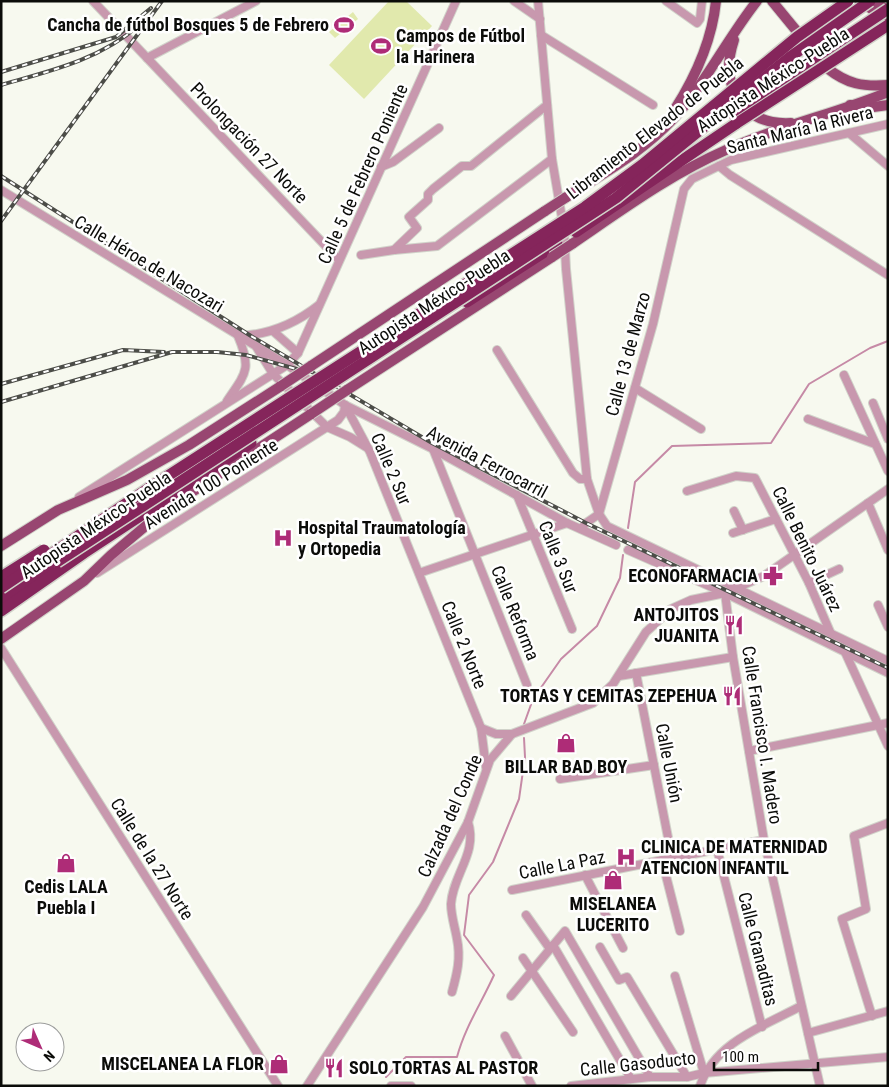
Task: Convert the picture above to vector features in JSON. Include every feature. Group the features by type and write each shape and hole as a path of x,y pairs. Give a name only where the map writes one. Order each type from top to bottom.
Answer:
{"highway":[{"name":"Libramiento Elevado de Puebla","path":"1,588 75,537 584,207 642,165 797,37 848,1"},
{"name":"Libramiento Elevado de Puebla","path":"1,600 616,198 790,57 870,1"},
{"name":"Autopista México-Puebla","path":"1,611 92,548 307,411 571,235 888,10"},
{"name":"Autopista México-Puebla","path":"1,583 316,369 566,215 733,119 888,25"},
{"path":"1,577 47,548 75,537"}],"main road":[{"path":"653,138 683,97 697,70 711,35 716,1"},
{"path":"316,369 653,138 672,120 696,91 758,1"},
{"path":"772,1 827,68 835,74 858,85 888,85"},
{"path":"860,1 888,20"},
{"path":"874,1 888,10"},
{"path":"740,25 732,44 729,71 732,86 741,102 756,118 767,122 799,123"},
{"path":"343,387 552,257 571,235 660,185 726,150 888,92"},
{"path":"849,105 866,108 888,105"},
{"path":"1,546 58,510 127,480 285,389"},
{"path":"1,639 84,581 110,555 166,509 307,411"}],"street":[{"name":"Prolongación 27 Norte","path":"93,1 338,260"},
{"path":"147,58 256,1"},
{"name":"Calle 5 de Febrero Poniente","path":"58,510 287,365 298,353 322,304 335,274 338,260 456,1"},
{"path":"514,1 540,19"},
{"path":"538,1 552,159 571,235 566,269 588,479 599,514 607,526 888,661"},
{"path":"666,1 697,23 700,19 702,1"},
{"path":"540,35 653,105"},
{"path":"394,250 417,228 409,217 428,200 428,194 433,189 462,166 471,166 547,105"},
{"name":"Santa María la Rivera","path":"692,179 731,160 888,124"},
{"path":"381,167 393,162 439,128"},
{"path":"849,133 888,166"},
{"path":"726,150 731,160"},
{"path":"361,255 437,246 552,159"},
{"path":"719,166 730,175 888,275"},
{"name":"Calle 13 de Marzo","path":"599,514 635,388 673,241 684,189 692,179"},
{"name":"Calle Héroe de Nacozari","path":"1,190 287,365 345,404"},
{"name":"Calle 5 de Febrero Poniente","path":"238,336 273,331 302,319 322,304"},
{"path":"273,331 298,353"},
{"path":"225,405 242,379 246,369 246,355 238,336"},
{"name":"Calle Héroe de Nacozari","path":"258,348 273,374 327,427 350,436 370,452"},
{"path":"497,350 573,473 580,479 588,479"},
{"path":"844,375 888,471"},
{"path":"635,388 701,428"},
{"path":"873,403 888,439"},
{"name":"Avenida 100 Poniente","path":"84,581 185,519 338,420 344,412 345,404"},
{"name":"Avenida Ferrocarril","path":"345,404 433,449 567,523 616,545"},
{"name":"Calle 2 Sur","path":"345,404 370,452 419,573"},
{"path":"808,420 875,444"},
{"name":"Calle Reforma","path":"433,449 528,685"},
{"name":"Calle Benito Juárez","path":"687,491 736,476 755,478 809,583 831,634"},
{"name":"Calzada del Conde","path":"308,1084 423,907 468,822 486,768 512,734 593,703 619,676 646,632 657,619 671,609 690,600 725,594 764,576 888,489"},
{"name":"Calle 3 Sur","path":"517,495 531,534 572,629"},
{"path":"868,503 888,550"},
{"path":"734,511 743,530"},
{"path":"581,529 586,522 599,514"},
{"path":"733,533 776,519"},
{"path":"419,573 567,523"},
{"path":"628,550 725,594 888,673"},
{"path":"809,583 839,569"},
{"name":"Calle 2 Norte","path":"419,573 481,728 486,768"},
{"name":"Calle Francisco I. Madero","path":"725,594 733,657 764,840 820,1086"},
{"path":"878,605 888,627"},
{"name":"Calle de la 27 Norte","path":"1,648 278,1086"},
{"path":"846,652 888,746"},
{"path":"619,676 733,657"},
{"name":"Calle Unión","path":"636,673 672,858"},
{"path":"748,751 888,723"},
{"path":"481,728 496,734 512,734"},
{"path":"560,779 654,765"},
{"path":"452,992 458,971 459,953 451,903 455,887 469,854 471,840 468,822"},
{"path":"872,1016 842,919 866,909 854,836 888,823"},
{"name":"Calle La Paz","path":"512,890 764,840"},
{"name":"Calle Granaditas","path":"717,848 762,1027"},
{"path":"662,860 680,932"},
{"path":"585,875 623,948"},
{"path":"526,915 552,947 631,1079"},
{"path":"511,996 565,931 650,1077"},
{"path":"600,948 619,980 627,977 687,1077"},
{"path":"523,958 573,1032"},
{"path":"675,976 704,1073"},
{"path":"700,1086 704,1073 726,1048 801,1006"},
{"path":"808,1033 888,1011"},
{"path":"505,1036 532,1086"},
{"name":"Calle Gasoducto","path":"576,1085 650,1077 687,1077 704,1073 888,1057"},
{"path":"308,1084 317,1086"},
{"path":"391,1086 411,1086"}],"green space":[{"name":"Campos de Fútbol la Harinera","path":"389,1 406,1 432,26 364,99 329,65"},
{"name":"Cancha de fútbol Bosques 5 de Febrero","path":"353,12 358,19 335,38 329,32"}],"waterway":[{"path":"628,528 635,482 672,446 771,443 809,384 870,348 888,341"},
{"path":"524,724 533,699 561,659 597,626 620,578 623,555"},
{"path":"386,1077 406,1057 457,1057 469,1026 494,975 464,935 469,895 493,862 519,799 525,757 524,738"}],"railway":[{"path":"1,221 162,1"},
{"path":"1,72 116,37 151,8"},
{"path":"1,85 56,69 90,56 107,48 138,26"},
{"path":"1,176 251,336 432,443 586,523 888,668"},
{"path":"1,384 123,350 164,352"},
{"path":"1,402 172,352 217,352 246,355 300,370"}],"place":[{"name":"Cancha de fútbol Bosques 5 de Febrero","path":"344,25"},
{"name":"Campos de Fútbol la Harinera","path":"381,46"},
{"name":"Hospital Traumatología y Ortopedia","path":"283,538"},
{"name":"ECONOFARMACIA","path":"773,576"},
{"name":"ANTOJITOS JUANITA","path":"734,625"},
{"name":"TORTAS Y CEMITAS ZEPEHUA","path":"732,696"},
{"name":"BILLAR BAD BOY","path":"566,743"},
{"name":"CLINICA DE MATERNIDAD ATENCION INFANTIL","path":"626,857"},
{"name":"Cedis LALA Puebla I","path":"66,863"},
{"name":"MISELANEA LUCERITO","path":"613,880"},
{"name":"MISCELANEA LA FLOR","path":"279,1064"},
{"name":"SOLO TORTAS AL PASTOR","path":"334,1068"}]}
